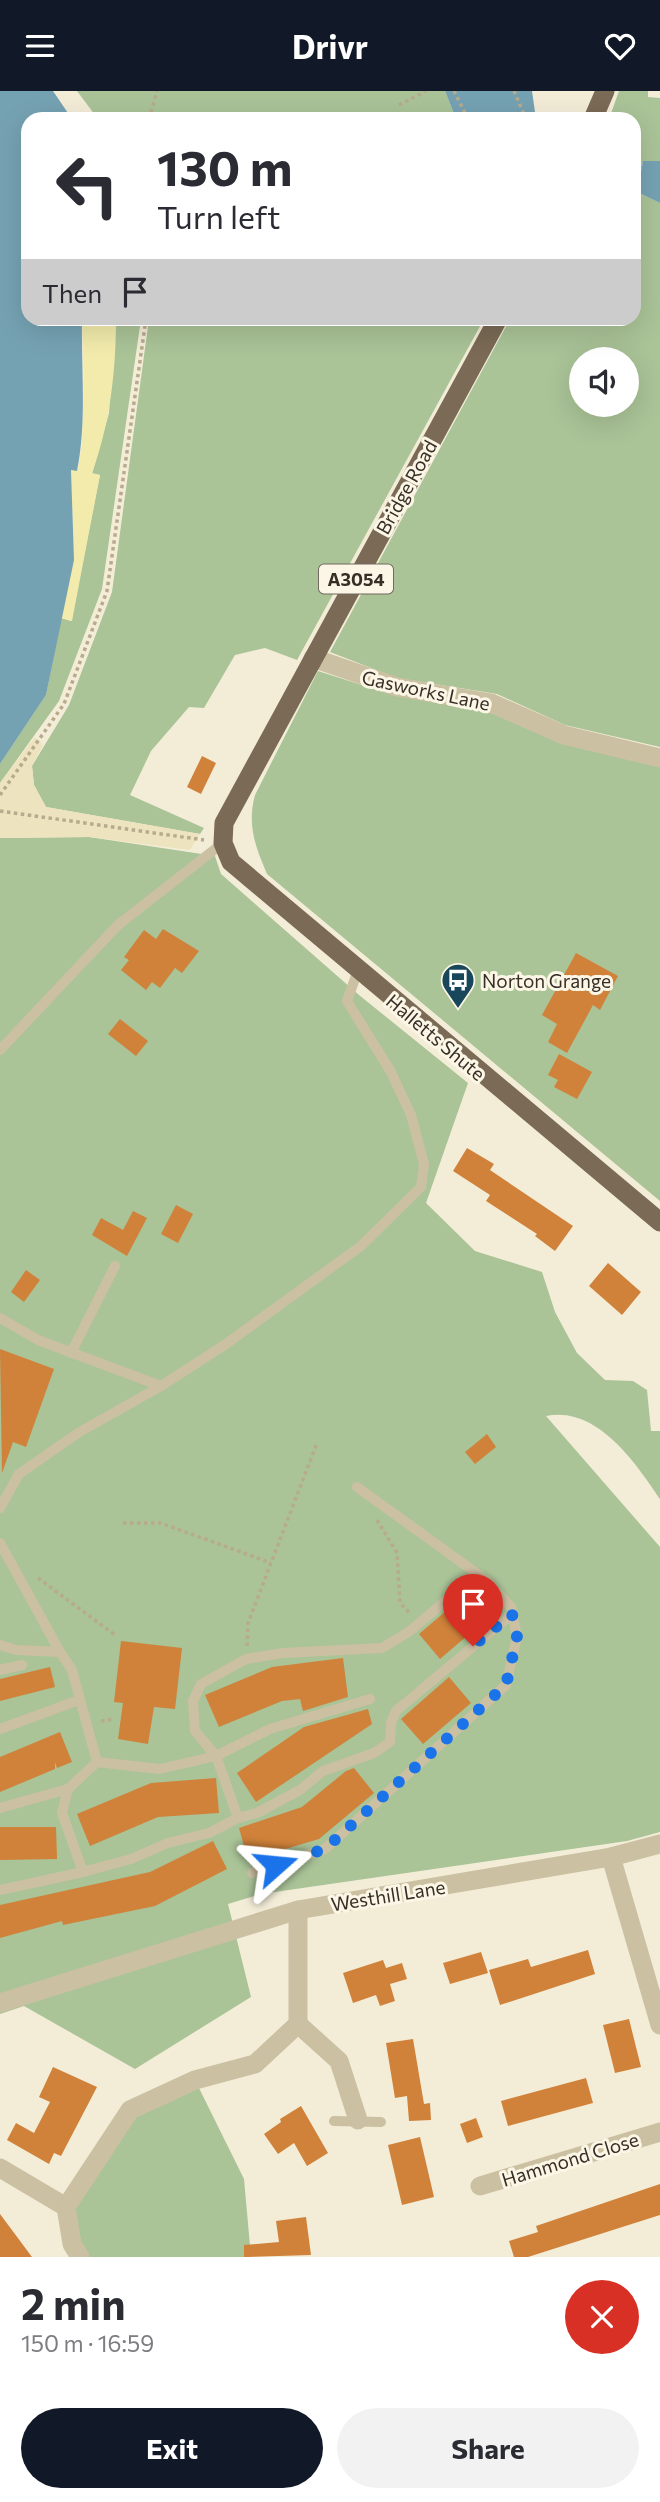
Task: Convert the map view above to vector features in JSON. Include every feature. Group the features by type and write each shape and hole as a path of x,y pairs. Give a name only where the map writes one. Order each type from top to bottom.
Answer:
{"main road":[{"path":"596,112 605,91"},
{"name":"Bridge Road","path":"223,843 224,823 494,326"},
{"name":"Halletts Shute","path":"223,843 231,862 660,1222"}],"street":[{"name":"Gasworks Lane","path":"313,658 397,687 491,703 564,735 660,758"},
{"name":"Westhill Lane","path":"0,2003 298,1910 611,1857 660,1844"},
{"path":"611,1857 660,2025"},
{"path":"80,2257 72,2243 66,2207 130,2110 195,2080 255,2064 298,2024 298,1910"},
{"path":"298,2024 339,2060 358,2120"},
{"name":"Hammond Close","path":"480,2186 660,2132"},
{"path":"0,2168 66,2207"}],"lane":[{"path":"0,1050 118,925 223,843"},
{"path":"0,1508 19,1474 78,1433 161,1387 226,1344 361,1246 421,1187 424,1164 411,1115 391,1072 347,1001 358,970"},
{"path":"71,1353 115,1266"},
{"path":"0,1318 37,1340 161,1387"},
{"path":"252,1873 325,1849 423,1757 483,1709 506,1685 517,1637 511,1607 477,1574 356,1487"},
{"path":"0,1543 72,1670 97,1762"},
{"path":"238,1818 216,1756 195,1731 193,1701 201,1684 246,1659 283,1653 382,1648 421,1622 477,1574"},
{"path":"0,1890 131,1859 168,1843 209,1833 238,1818 257,1814 300,1790 323,1772 374,1753 390,1742 391,1723 396,1711 512,1614"},
{"path":"0,1645 16,1650 60,1652"},
{"path":"0,1670 22,1665"},
{"path":"0,1808 68,1789 97,1762 160,1769 216,1756 270,1729 370,1699"},
{"path":"0,1729 79,1700"},
{"path":"68,1789 62,1814 83,1872"},
{"path":"334,2121 381,2122"}],"path":[{"path":"151,112 157,91"},
{"path":"399,104 426,91"},
{"path":"454,91 464,112"},
{"path":"514,91 523,112"},
{"path":"0,795 64,704 107,591 145,326"},
{"path":"0,811 223,843"},
{"path":"246,1659 248,1623 317,1444"},
{"path":"356,1487 397,1553 400,1604 421,1622"},
{"path":"123,1523 160,1523 271,1563"},
{"path":"8,1557 115,1635"}],"green space":[{"path":"77,91 445,91 453,112 93,112"},
{"path":"619,91 648,91 648,97 660,98 660,161 643,162 641,172 641,112 612,112"},
{"path":"641,194 660,203 660,747 565,725 497,694 397,678 330,652 506,326 641,326"},
{"path":"115,326 140,326 102,589 59,701 0,783 0,764 46,695 61,618 71,621 100,475 92,474 109,413"},
{"path":"148,326 480,326 297,660 265,648 235,655 204,708 189,707 151,751 130,795 204,828 200,834 46,807 34,785 32,766 69,705 112,592"},
{"path":"318,671 393,695 491,710 660,765 660,1201 267,874 252,826 255,795"},
{"path":"89,837 215,856 221,874 359,995 468,1083 426,1203 475,1251 542,1272 555,1312 577,1353 605,1380 633,1381 647,1390 651,1431 660,1431 660,1499 626,1454 598,1428 565,1415 546,1416 660,1547 660,1832 627,1841 261,1894 228,1904 251,1997 135,2069 24,2006 0,2014 0,838"},
{"path":"195,2080 244,2179 251,2257 80,2257 66,2207 130,2110"}],"sand":[{"path":"82,326 116,326 108,416 92,473 100,475 72,621 61,618 74,560 71,469 78,470 82,445"}],"shaded area":[{"path":"35,737 43,745 32,766 34,785 46,807 200,834 190,850 89,837 0,838 0,783"}],"water":[{"path":"0,91 53,91 67,112 21,112 21,326 82,326 82,433 77,471 71,470 74,560 46,695 0,764"},
{"path":"445,91 532,91 535,112 453,112"},
{"path":"643,161 660,161 660,203 641,194"}],"building":[{"path":"202,756 216,763 201,794 187,787"},
{"path":"163,929 199,951 182,973 175,968 160,988 152,982 146,990 121,970 129,960 124,957 144,930 156,939"},
{"path":"576,953 618,976 600,1010 593,1005 567,1053 548,1042 557,1024 542,1015"},
{"path":"120,1019 148,1041 136,1056 108,1034"},
{"path":"559,1054 592,1072 577,1099 554,1087 558,1080 548,1075"},
{"path":"467,1148 494,1164 490,1170 573,1226 555,1251 535,1236 537,1234 486,1201 490,1195 453,1171"},
{"path":"176,1205 193,1214 178,1243 161,1234"},
{"path":"133,1211 147,1218 127,1256 92,1235 101,1218 123,1230"},
{"path":"608,1263 641,1292 622,1315 589,1286"},
{"path":"26,1270 40,1280 24,1302 11,1292"},
{"path":"0,1349 54,1369 26,1447 13,1442 2,1473"},
{"path":"487,1434 496,1447 475,1464 465,1452"},
{"path":"467,1593 489,1617 440,1659 419,1634"},
{"path":"121,1641 182,1648 175,1709 154,1707 148,1744 118,1739 123,1703 114,1702"},
{"path":"343,1658 348,1697 303,1711 300,1699 282,1701 219,1727 205,1695 272,1667"},
{"path":"50,1667 55,1687 0,1701 0,1679"},
{"path":"449,1677 471,1703 423,1744 401,1719"},
{"path":"368,1709 372,1724 256,1802 237,1773 304,1727"},
{"path":"60,1732 72,1762 57,1768 55,1762 55,1769 0,1792 0,1757"},
{"path":"354,1768 374,1793 319,1839 248,1860 239,1828 302,1807 346,1771"},
{"path":"216,1778 219,1813 158,1817 90,1846 77,1814 151,1783"},
{"path":"0,1827 56,1827 57,1859 0,1860"},
{"path":"213,1841 227,1869 155,1906 63,1925 62,1921 0,1938 0,1905 150,1872"},
{"path":"588,1950 595,1974 500,2005 489,1970 528,1959 531,1967"},
{"path":"481,1952 488,1973 450,1984 443,1963"},
{"path":"383,1960 386,1968 402,1963 407,1979 390,1984 395,2001 380,2006 376,1995 353,2003 343,1973"},
{"path":"629,2019 641,2067 615,2073 603,2025"},
{"path":"413,2039 424,2104 430,2103 431,2120 409,2121 407,2096 395,2098 386,2043"},
{"path":"53,2067 97,2087 61,2156 54,2153 49,2164 7,2140 16,2123 34,2133 50,2102 39,2097"},
{"path":"586,2078 593,2103 508,2126 501,2101"},
{"path":"301,2106 328,2153 307,2166 294,2143 278,2154 264,2134 281,2122 280,2119"},
{"path":"476,2118 483,2137 467,2143 460,2124"},
{"path":"420,2137 434,2197 402,2205 388,2145"},
{"path":"660,2184 660,2215 528,2257 514,2257 509,2241 538,2232 536,2226"},
{"path":"0,2214 32,2257 0,2257"},
{"path":"306,2217 311,2255 244,2257 244,2245 279,2242 276,2221"}],"place":[{"name":"Norton Grange","path":"458,1010"}],"route":[{"path":"276,1865 325,1849 423,1757 483,1709 506,1685 517,1637 512,1614 473,1646"}]}
